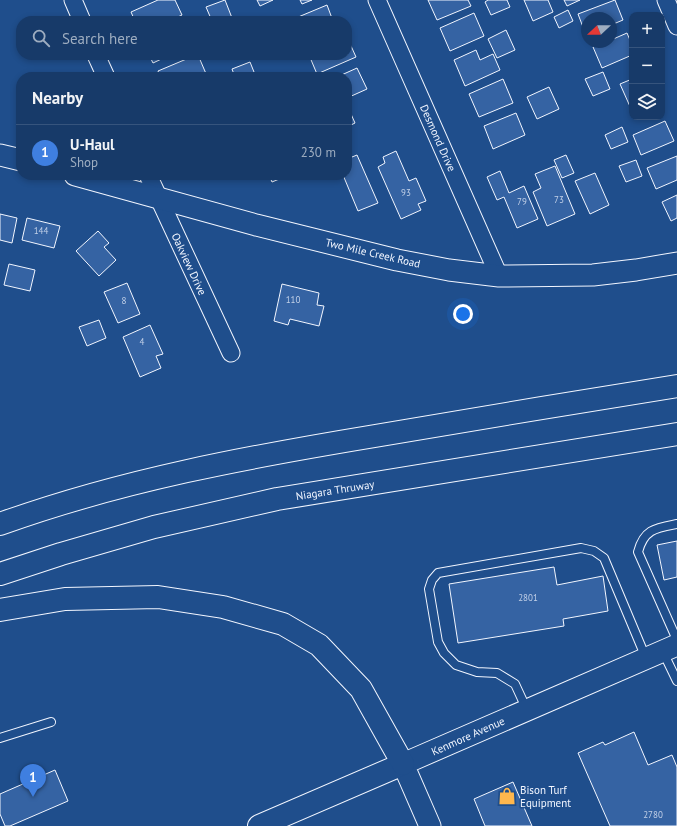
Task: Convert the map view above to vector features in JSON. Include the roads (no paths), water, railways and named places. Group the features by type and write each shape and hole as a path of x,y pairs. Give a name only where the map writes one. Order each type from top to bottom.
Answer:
{"main road":[{"path":"0,524 121,487 179,472 261,455 677,386"},
{"name":"Niagara Thruway","path":"0,574 154,526 278,499 677,434"},
{"path":"0,610 65,599 158,597 223,607 283,624 319,645 361,689 403,764"},
{"name":"Kenmore Avenue","path":"259,826 403,764"}],"street":[{"path":"73,0 80,16"},
{"name":"Desmond Drive","path":"377,0 499,276"},
{"path":"666,0 677,26"},
{"path":"98,60 104,72"},
{"path":"0,155 16,159"},
{"name":"Two Mile Creek Road","path":"94,180 256,225 397,260 449,270 499,276 594,275 677,263"},
{"name":"Oakview Drive","path":"150,180 231,353"},
{"name":"Kenmore Avenue","path":"403,764 666,648"},
{"path":"403,764 430,826"}],"lane":[{"path":"677,524 659,527 648,532 641,542 638,552 677,681"},
{"path":"527,710 514,684 497,673 477,672 456,665 444,653 438,642 429,589 432,580 438,573 581,548 594,551 604,558 666,648"},
{"path":"0,738 51,722"}],"place":[{"name":"Bison Turf Equipment","path":"507,796"},
{"name":"U-Haul","path":"33,797"}]}
